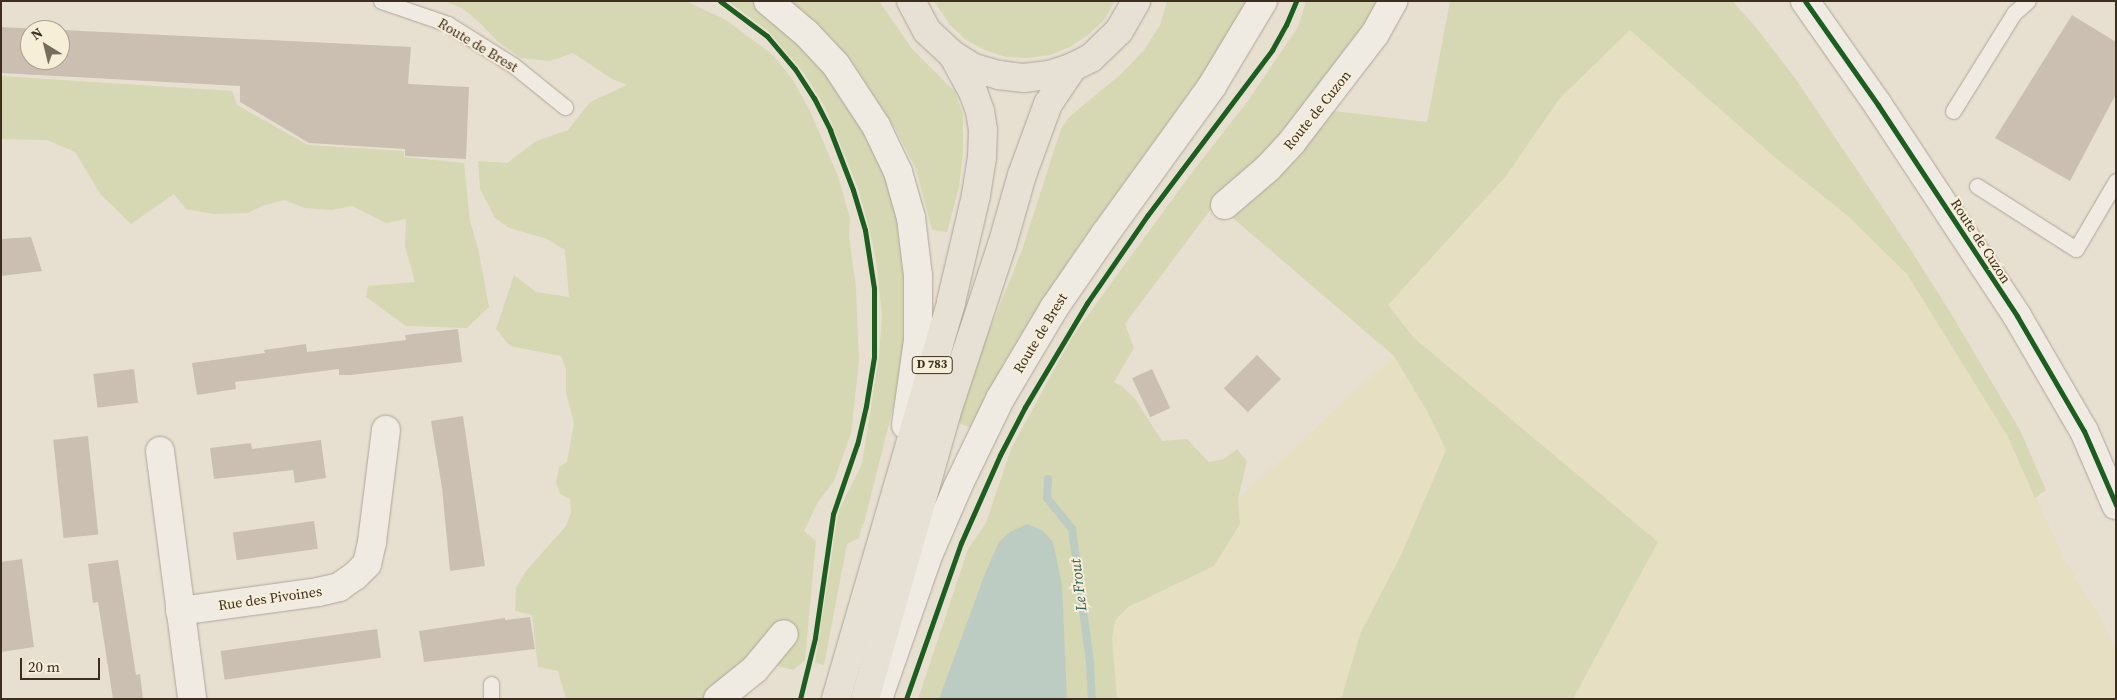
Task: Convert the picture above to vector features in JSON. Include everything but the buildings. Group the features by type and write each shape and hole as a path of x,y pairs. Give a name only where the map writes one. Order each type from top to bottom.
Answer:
{"main road":[{"path":"910,1 927,31 953,55 974,68 999,75 1016,77 1049,75 1073,67 1090,58 1119,31 1136,1"},
{"name":"D 783","path":"836,699 951,302 976,195 982,158 983,130 980,110 973,92 953,55"},
{"name":"D 783","path":"865,699 946,414 1002,245 1022,175 1048,104 1073,67"}],"street":[{"path":"768,1 807,34 849,83 886,145 907,198 916,247 918,340 898,481"},
{"name":"Route de Brest","path":"878,699 927,558 958,486 1000,399 1059,301 1212,86 1263,1"},
{"name":"Route de Cuzon","path":"1225,205 1268,168 1292,142 1375,34 1394,1"},
{"name":"Route de Cuzon","path":"1805,1 1873,98 2017,316 2084,431 2116,505"},
{"name":"Rue des Pivoines","path":"180,611 318,592 339,587 355,576 367,564 372,542 386,430"},
{"path":"160,452 192,699"},
{"path":"718,699 755,669 784,634"}],"lane":[{"name":"Route de Brest","path":"381,1 448,24 513,65 565,107"},
{"path":"1953,111 2014,13 2028,1"},
{"path":"1977,186 2076,249 2116,181"}],"shaded area":[{"path":"1630,30 1777,159 1849,217 1907,274 2008,437 2066,562 2097,612 2116,650 2116,699 1573,699 1658,542 1414,338 1387,305 1506,176 1560,98"},
{"path":"1394,356 1427,411 1446,450 1401,555 1361,632 1341,699 1117,699 1112,638 1115,621 1128,607 1214,566 1240,524 1238,499"},
{"path":"1027,524 1042,530 1053,542 1062,585 1067,699 939,699 986,571 999,542 1010,532"}],"green space":[{"path":"444,1 686,1 726,20 773,55 793,80 810,111 838,176 850,218 849,236 856,288 859,361 851,433 834,481 818,502 804,531 816,541 805,660 793,670 774,665 707,699 566,699 558,671 538,667 532,615 515,611 516,588 526,571 566,526 571,512 570,499 560,494 556,482 559,467 567,462 574,423 566,393 566,369 561,356 510,346 496,329 514,275 536,292 569,297 565,250 547,239 509,228 495,218 480,189 478,161 507,163 536,141 568,130 590,102 627,85 612,79 573,53 550,61 521,58 497,41 462,8"},
{"path":"728,1 752,1 767,11 814,52 884,158 909,251 903,368 864,523 859,538 847,544 824,665 815,663 837,520 839,510 862,464 879,357 882,316 877,267 858,188 825,107 804,73 768,31"},
{"path":"787,1 879,1 913,50 955,92 963,114 963,153 959,187 947,232 932,230 916,169 896,130 850,59 818,25"},
{"path":"934,1 1115,1 1104,20 1088,35 1070,47 1050,55 1028,58 1006,57 985,50 966,40 950,25"},
{"path":"1167,1 1249,1 1230,36 1079,245 1037,309 1002,366 974,429 953,421 1022,250 1061,129 1069,117 1121,74 1144,50 1160,25"},
{"path":"1306,1 1381,1 1379,8 1264,156 1223,193 1125,324 1134,348 1114,382 1123,387 1136,400 1162,441 1187,439 1209,462 1224,459 1237,449 1247,461 1238,499 1240,524 1214,566 1128,607 1115,621 1112,638 1117,699 918,699 968,549 986,523 1011,449 1072,337 1190,175 1247,102 1298,27"},
{"path":"1450,1 1732,1 1754,25 1795,78 1909,247 2020,430 2046,490 2035,498 2008,437 1907,274 1849,217 1777,159 1630,30 1560,98 1506,176 1388,305 1414,338 1658,542 1573,699 1341,699 1361,632 1401,555 1446,450 1427,411 1394,356 1227,213 1325,110 1427,122"},
{"path":"1,76 232,91 237,105 308,145 404,151 404,157 464,163 470,221 478,248 489,307 467,328 406,326 366,297 368,286 415,282 405,246 406,219 386,223 352,206 332,210 305,208 284,200 262,206 248,213 213,214 186,209 174,194 131,224 101,195 75,152 47,140 1,139"}],"waterway":[{"name":"Le Frout","path":"1048,479 1047,498 1072,529 1090,663 1092,699"}],"cycle path":[{"path":"720,1 767,36 795,69 814,98 830,130 853,190 865,230 874,288 874,357 866,406 857,444 833,514 815,638 800,699"},
{"path":"906,699 961,543 1000,455 1025,407 1087,303 1147,216 1272,50 1286,25 1296,1"},
{"path":"1805,1 1878,105 2017,316 2084,431 2116,505"}]}
